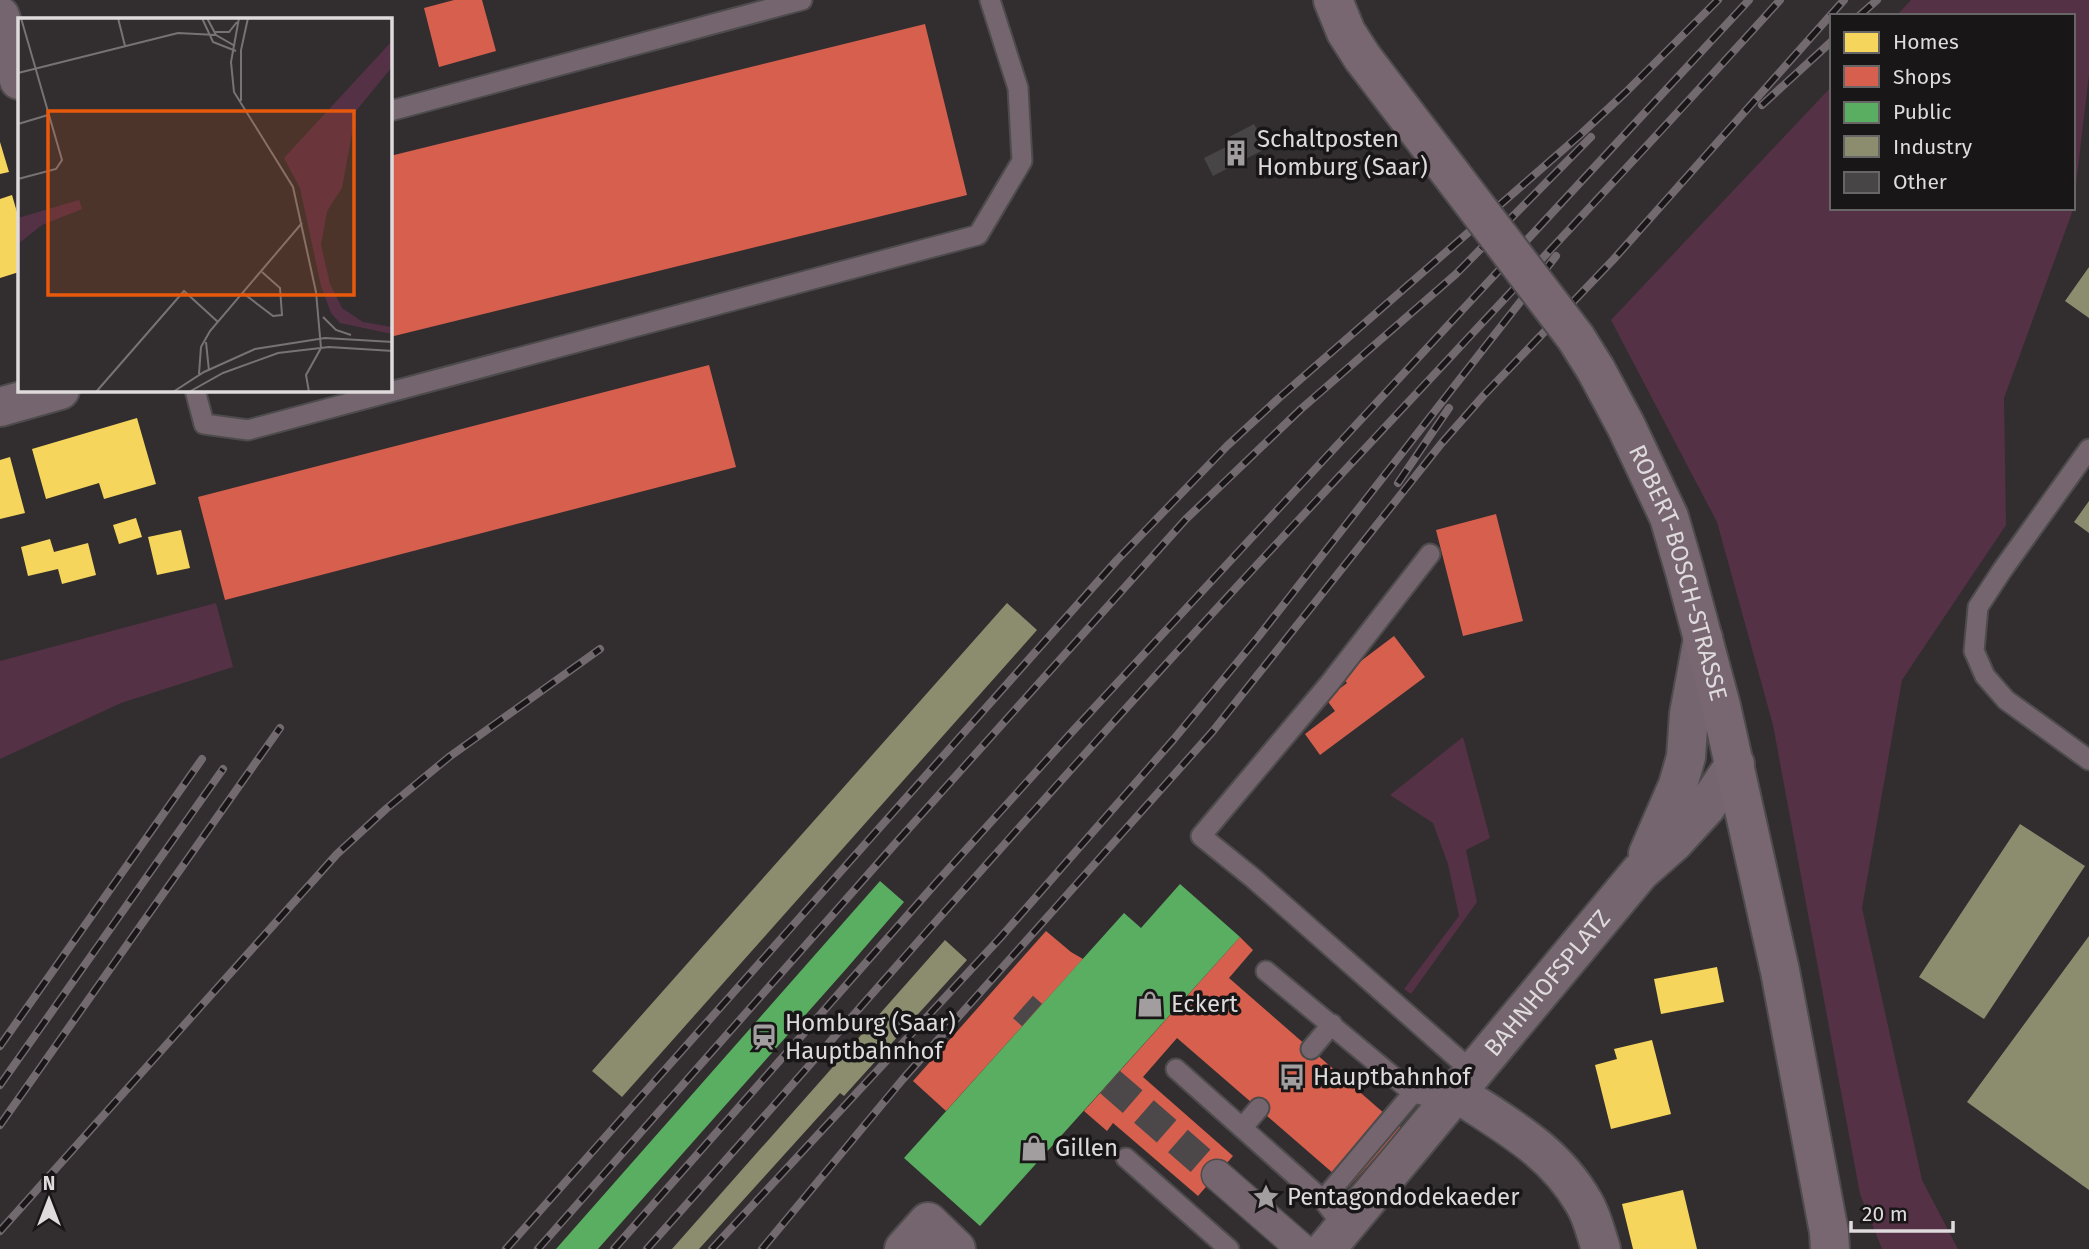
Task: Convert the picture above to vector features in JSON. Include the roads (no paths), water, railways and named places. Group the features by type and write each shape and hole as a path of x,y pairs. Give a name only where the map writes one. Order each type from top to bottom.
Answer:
{"main road":[{"name":"ROBERT-BOSCH-STRASSE","path":"1332,0 1346,32 1362,57 1576,338 1626,426 1669,517 1735,764 1780,971 1831,1243"}],"street":[{"path":"1,24 18,77"},
{"path":"0,407 53,392"},
{"path":"1640,872 1678,785 1686,757 1689,713 1703,638"},
{"path":"1640,872 1674,842 1706,807 1735,764"},
{"name":"BAHNHOFSPLATZ","path":"1328,1237 1448,1090 1640,872"},
{"path":"1448,1090 1537,1145 1585,1204 1601,1249"},
{"path":"1217,1175 1328,1237"},
{"path":"904,1249 928,1222 956,1249"}],"lane":[{"path":"392,110 802,0"},
{"path":"392,392 978,235 1022,161 1018,88 990,0"},
{"path":"196,392 204,424 248,430 390,392"},
{"path":"2089,449 1978,607 1974,651 1985,676 2006,700 2089,760"},
{"path":"1430,554 1329,684 1201,835 1253,877 1318,937 1448,1090"},
{"path":"1266,971 1332,1024 1448,1090"},
{"path":"1311,1049 1332,1024"},
{"path":"1176,1069 1242,1128 1328,1237"},
{"path":"1242,1128 1259,1108"},
{"path":"1126,1158 1229,1249"}],"tunnel":[{"path":"1023,1007 1032,1015"},
{"path":"1110,1082 1217,1175"}],"railway":[{"path":"506,1249 1117,560 1227,446 1581,134 1718,0"},
{"path":"614,1249 1071,733 1749,0"},
{"path":"647,1249 1129,705 1780,0"},
{"path":"1832,14 1844,0"},
{"path":"1861,14 1877,0"},
{"path":"762,1249 903,1079 1213,731 1441,444 1613,260 1830,16"},
{"path":"1762,105 1830,43"},
{"path":"538,1249 1186,519 1301,409 1456,274 1591,137"},
{"path":"712,1249 1001,937 1174,739 1259,636 1556,256"},
{"path":"1398,483 1449,408"},
{"path":"0,1231 337,854 449,757 600,649"},
{"path":"0,1125 280,728"},
{"path":"0,1046 202,759"},
{"path":"0,1085 223,769"}],"place":[{"name":"Schaltposten Homburg (Saar)","path":"1236,153"},
{"name":"Eckert","path":"1150,1004"},
{"name":"Homburg (Saar) Hauptbahnhof","path":"764,1037"},
{"name":"Hauptbahnhof","path":"1292,1077"},
{"name":"Gillen","path":"1034,1148"},
{"name":"Pentagondodekaeder","path":"1266,1197"}]}
